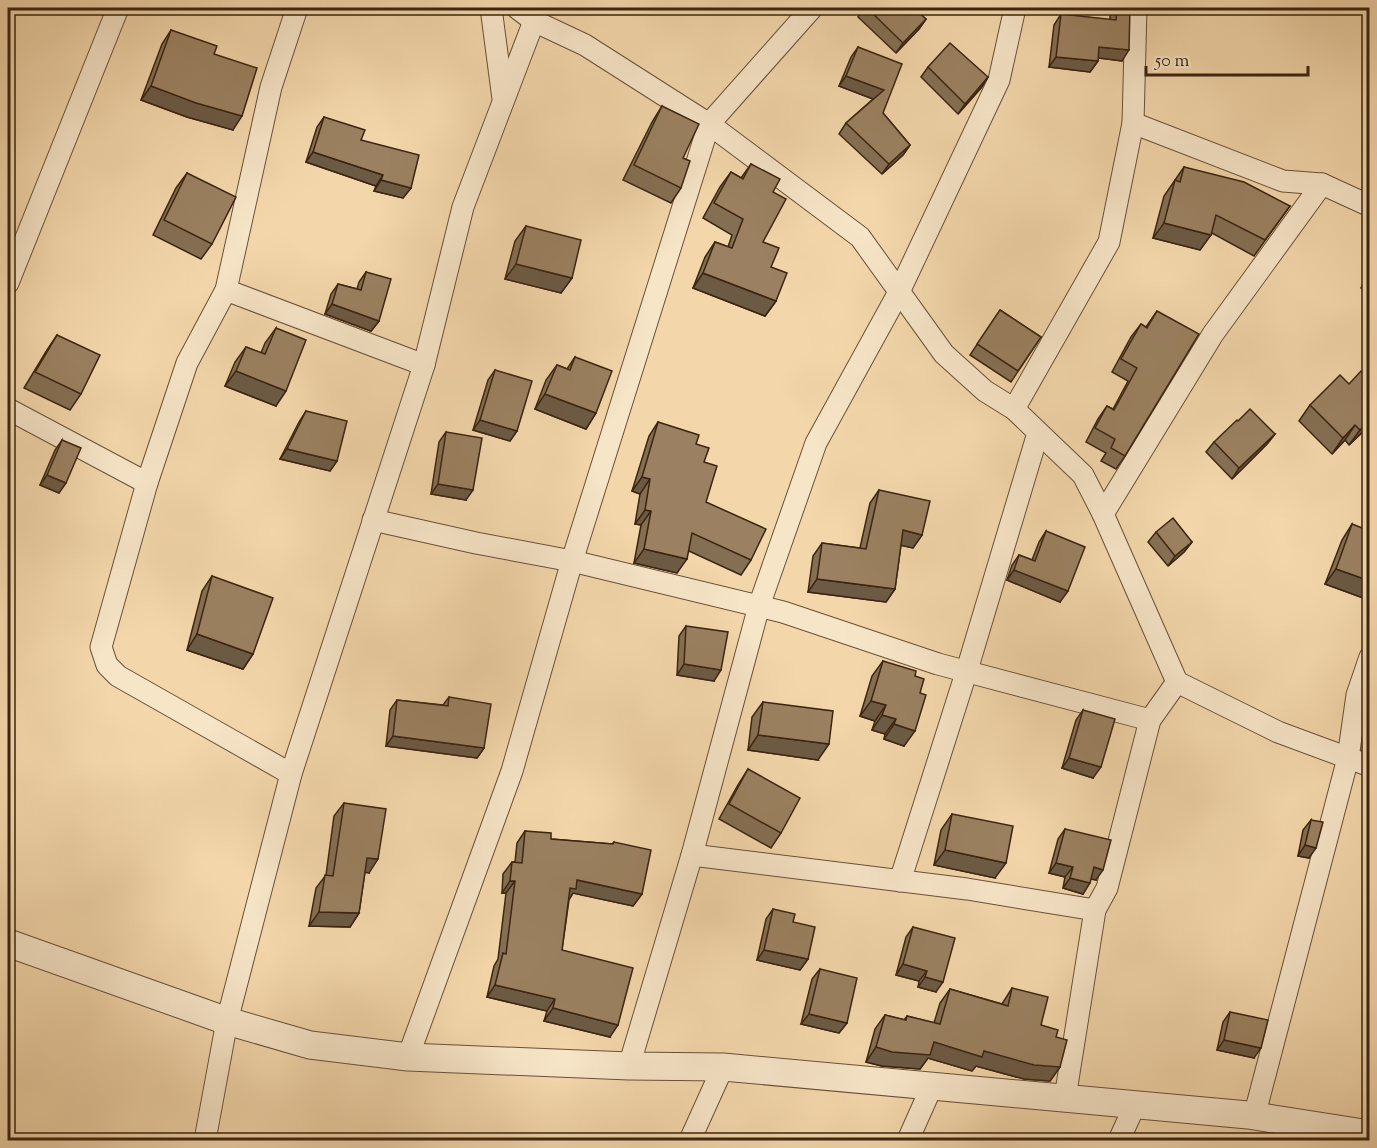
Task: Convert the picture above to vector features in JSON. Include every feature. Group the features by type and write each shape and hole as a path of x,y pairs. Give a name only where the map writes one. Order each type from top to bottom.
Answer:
{"street":[{"path":"8,282 118,8"},
{"path":"291,774 118,676 106,665 101,647 147,483 187,363 226,290 271,87 294,8"},
{"path":"491,8 504,100"},
{"path":"517,8 534,21 585,45 709,123 860,237 944,354 985,391 1014,409 1083,475 1103,514 1177,682 1278,732 1370,766"},
{"path":"408,1057 512,771 572,561 709,123 812,8"},
{"path":"628,1066 692,855 759,606 816,442 899,292 999,80 1015,8"},
{"path":"1014,409 1109,242 1133,123 1136,8"},
{"path":"205,1140 227,1021 291,774 424,364 463,207 534,21"},
{"path":"1133,123 1283,181 1322,184 1370,206"},
{"path":"1103,514 1213,334 1322,184"},
{"path":"226,290 424,364"},
{"path":"8,409 147,483"},
{"path":"900,881 967,670 1038,433"},
{"path":"373,520 572,561 783,612 938,664 1150,720"},
{"path":"1254,1117 1348,758 1358,695 1370,657"},
{"path":"1065,1098 1095,910 1107,888 1150,720 1177,682"},
{"path":"692,855 967,889 1095,910"},
{"path":"8,943 227,1021 310,1045 408,1057 628,1066 723,1067 1254,1117 1357,1132 1370,1136"},
{"path":"690,1140 723,1067"},
{"path":"908,1140 932,1086"},
{"path":"1119,1140 1135,1105"}],"building":[{"path":"867,8 914,8 926,19 903,43"},
{"path":"1117,8 1130,8 1129,50 1099,47 1098,61 1056,57 1061,14 1116,20"},
{"path":"171,30 217,46 214,54 257,68 242,116 196,103 151,86"},
{"path":"950,43 988,77 965,104 928,67"},
{"path":"858,47 902,64 883,113 910,145 889,164 846,123 884,90 846,76"},
{"path":"662,106 699,124 683,158 690,161 681,188 634,165"},
{"path":"324,117 365,130 361,140 419,155 411,188 381,180 383,175 313,152"},
{"path":"751,164 780,179 773,192 786,199 763,242 779,248 771,267 787,273 776,301 703,273 715,242 732,248 743,219 714,203 731,172 743,179"},
{"path":"1184,167 1244,182 1290,206 1265,240 1216,215 1211,235 1164,223 1175,180 1180,182"},
{"path":"187,173 236,197 212,244 164,220"},
{"path":"526,226 581,240 572,278 516,264"},
{"path":"366,272 391,279 379,321 332,304 338,284 361,290"},
{"path":"1000,310 1041,337 1018,371 977,344"},
{"path":"1157,311 1199,334 1125,456 1111,448 1115,439 1095,428 1107,406 1114,410 1137,368 1121,359 1141,324 1147,328"},
{"path":"276,328 306,340 286,391 236,371 246,347 265,354"},
{"path":"57,335 100,355 81,394 35,372"},
{"path":"575,357 612,371 596,413 545,394 557,365 570,370"},
{"path":"495,370 532,381 517,431 480,420"},
{"path":"1361,371 1370,380 1370,420 1360,430 1355,425 1343,438 1310,405 1340,375 1349,384"},
{"path":"1250,409 1275,434 1239,468 1214,442"},
{"path":"306,411 347,421 337,461 287,449"},
{"path":"658,422 699,435 696,444 709,448 704,462 717,466 706,502 766,529 751,560 692,533 687,559 644,549 651,511 645,510 650,479 642,477"},
{"path":"446,432 482,438 473,490 438,484"},
{"path":"62,440 81,448 66,483 47,475"},
{"path":"879,490 930,501 922,535 903,530 895,589 817,579 822,543 866,549"},
{"path":"1173,518 1192,542 1175,556 1156,532"},
{"path":"1352,524 1370,531 1370,581 1336,569"},
{"path":"1046,531 1085,547 1068,591 1014,570 1019,555 1035,561"},
{"path":"212,576 273,598 253,654 197,634"},
{"path":"686,626 728,632 721,670 684,664"},
{"path":"883,661 916,671 915,676 924,679 920,693 926,695 915,731 894,724 896,719 882,715 886,705 871,701"},
{"path":"449,697 491,704 484,748 393,736 397,700 448,706"},
{"path":"763,702 833,711 829,744 758,735"},
{"path":"1083,710 1115,719 1101,767 1069,758"},
{"path":"748,769 800,798 781,833 729,804"},
{"path":"344,803 386,809 378,859 367,858 359,913 319,912 325,875 333,876"},
{"path":"952,814 1013,826 1006,863 945,850"},
{"path":"1311,820 1323,822 1316,848 1305,845"},
{"path":"1065,829 1111,840 1103,870 1094,867 1090,883 1070,878 1073,867 1056,863"},
{"path":"525,831 551,833 551,839 613,844 614,842 651,850 642,894 577,880 576,889 570,888 562,950 633,968 618,1025 553,1008 555,999 495,985 503,953 506,954 515,881 510,881 512,862 522,863"},
{"path":"773,909 795,914 793,922 815,927 808,959 764,950"},
{"path":"913,927 955,938 943,982 925,977 927,971 903,964"},
{"path":"820,969 857,978 847,1023 809,1014"},
{"path":"1012,988 1048,997 1041,1025 1058,1030 1056,1037 1067,1040 1060,1067 1034,1065 984,1051 982,1057 934,1042 930,1055 892,1052 876,1047 885,1015 906,1020 907,1016 940,1024 950,989 1008,1006"},
{"path":"1230,1012 1268,1020 1261,1048 1224,1040"}]}
